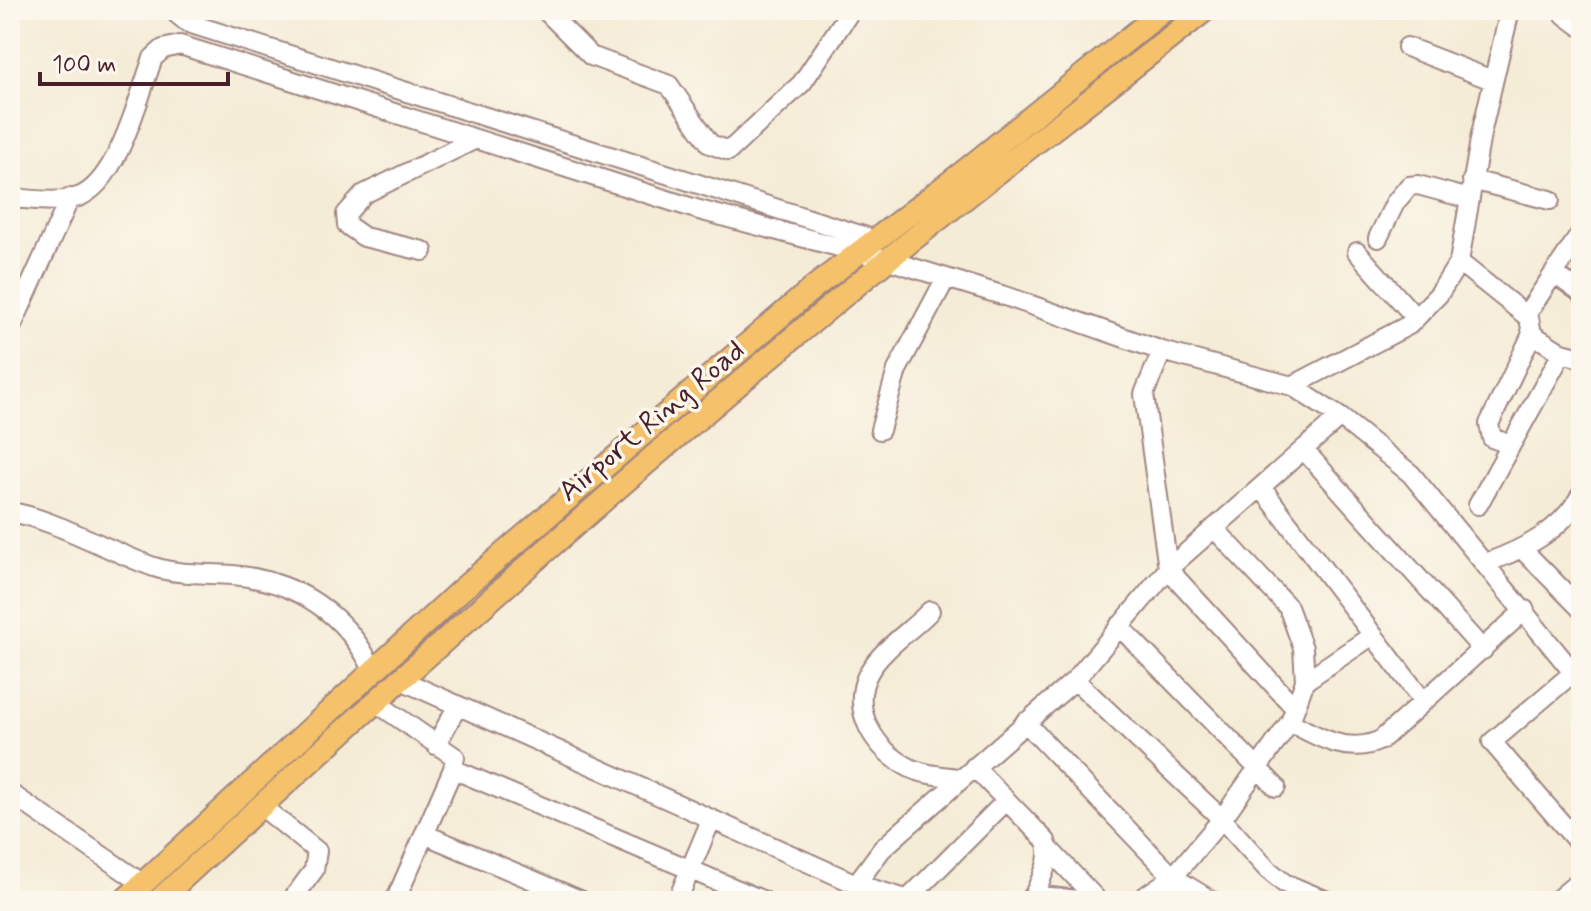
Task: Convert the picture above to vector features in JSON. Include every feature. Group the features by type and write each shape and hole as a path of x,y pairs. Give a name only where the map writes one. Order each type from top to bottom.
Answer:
{"main road":[{"name":"Airport Ring Road","path":"124,901 373,670 813,288 1164,10"},
{"name":"Airport Ring Road","path":"158,901 374,701 612,492 888,260 1205,10"}],"street":[{"path":"172,10 188,23 876,240"},
{"path":"545,10 591,56 669,85 710,144 729,151 802,83 851,10"},
{"path":"1292,386 1416,318 1439,294 1459,262 1492,80 1510,10"},
{"path":"1565,15 1581,27"},
{"path":"10,198 77,198 93,188 114,162 153,58 163,49 180,45 699,210 888,260 1162,351 1292,386 1340,417 1411,474 1577,677 1492,742 1581,846"},
{"path":"1407,47 1492,80"},
{"path":"423,251 364,237 347,225 346,214 364,194 476,139"},
{"path":"1378,238 1395,203 1409,186 1550,200"},
{"path":"10,330 70,198"},
{"path":"1526,315 1580,237"},
{"path":"1357,252 1416,318"},
{"path":"1459,262 1526,315 1532,334 1562,353 1581,358"},
{"path":"1555,274 1581,293"},
{"path":"880,430 897,370 946,278"},
{"path":"1511,445 1492,438 1489,424 1532,334"},
{"path":"1162,351 1144,394 1168,569 1292,715 1336,743 1367,746 1381,740 1525,610"},
{"path":"1478,505 1562,353"},
{"path":"856,884 882,849 939,801 959,778 1075,680 1168,569 1340,417"},
{"path":"1304,450 1483,650"},
{"path":"1261,487 1423,701"},
{"path":"1486,563 1522,549 1559,524 1581,495"},
{"path":"10,512 162,569 237,576 300,592 340,621 361,646 373,670"},
{"path":"1138,901 1173,877 1222,819 1258,770 1292,715 1305,681 1303,648 1288,607 1214,528"},
{"path":"1522,549 1581,609"},
{"path":"930,611 868,674 863,688 863,714 870,733 886,753 912,770 959,778"},
{"path":"1119,626 1276,787"},
{"path":"1305,681 1373,635"},
{"path":"399,679 856,884 911,900 1006,801"},
{"path":"1075,680 1222,819 1284,883 1327,901"},
{"path":"374,701 455,757 453,769 399,900"},
{"path":"436,745 457,707"},
{"path":"1025,722 1173,877 1212,901"},
{"path":"974,767 1036,829 1050,850 1098,901"},
{"path":"453,769 764,901"},
{"path":"10,793 142,883"},
{"path":"261,806 317,851 317,863 291,901"},
{"path":"677,901 711,820"},
{"path":"424,834 582,901"},
{"path":"1050,850 1030,898 1085,901"},
{"path":"1556,901 1581,880"}]}
